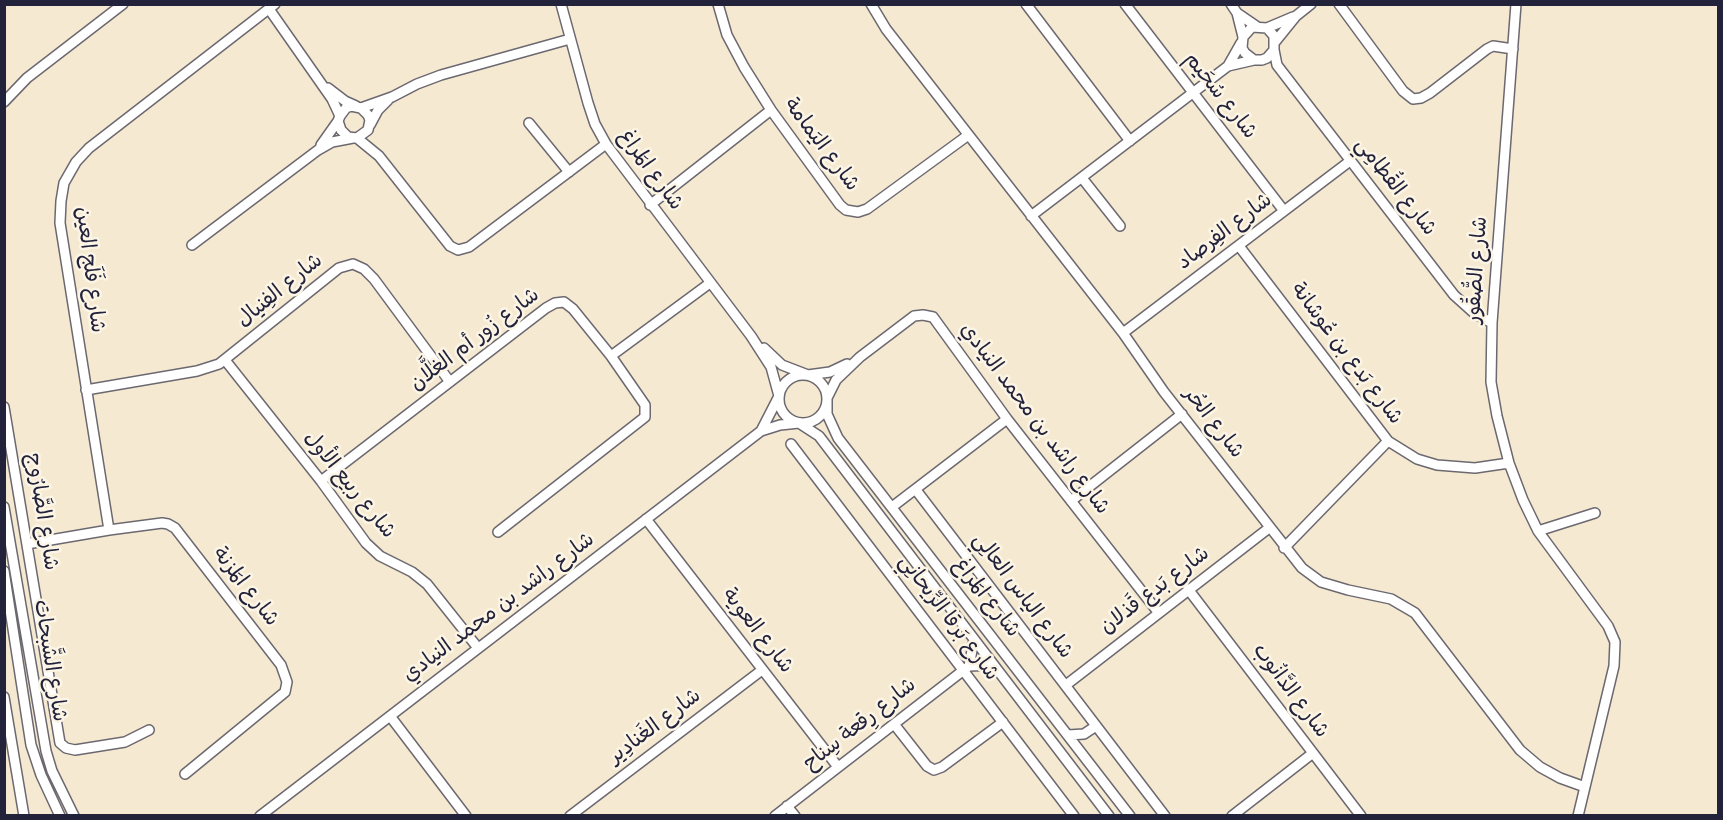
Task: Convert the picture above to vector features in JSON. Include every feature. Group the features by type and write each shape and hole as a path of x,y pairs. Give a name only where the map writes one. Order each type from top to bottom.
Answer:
{"street":[{"path":"4,102 27,78 123,4"},
{"name":"شارع المَراغ","path":"561,4 588,103 595,124 606,144 751,336 771,368 779,396"},
{"name":"شارع اليَمامة","path":"718,4 727,35 771,110 840,205 852,212 867,209 967,136"},
{"name":"شارع الحُر","path":"872,4 886,29 967,136 1123,333 1284,548 1302,568 1321,582 1391,599 1415,613 1520,750 1540,767 1560,778 1585,787"},
{"path":"1026,4 1130,141"},
{"name":"شارع سُحَيم","path":"1125,4 1284,211"},
{"path":"1231,4 1237,13 1245,53 1258,60 1277,65"},
{"path":"1228,66 1258,60 1272,54 1296,16 1311,4"},
{"path":"1339,4 1403,91 1413,99 1430,93 1487,48 1493,46 1514,48"},
{"name":"شارع الصُّقُور","path":"1516,4 1492,323 1492,390 1509,463 1538,531 1608,626 1615,642 1614,666 1578,816"},
{"path":"272,7 320,80 339,119 341,130 379,156 450,246 458,250 469,246 606,144"},
{"name":"شارع فَلَج العين","path":"109,530 60,223 64,183 76,162 89,148 272,7"},
{"path":"1237,13 1271,32 1275,46"},
{"path":"1031,216 1228,66 1248,30 1296,16"},
{"path":"318,150 346,108 359,107 392,97 441,75 570,39"},
{"name":"شارع القُطامِي","path":"1275,46 1277,65 1454,295 1474,313 1492,323"},
{"path":"320,80 345,101 359,107 368,115 369,127 379,156"},
{"path":"192,245 318,150 332,142 355,138 369,127 378,110 392,97"},
{"path":"651,205 771,110"},
{"path":"529,123 569,172"},
{"name":"شارع الفِرصاد","path":"1123,333 1350,160"},
{"path":"1082,178 1120,226"},
{"name":"شارع بَدع بن عُوشانة","path":"1239,246 1388,441 1417,459 1437,465 1474,468 1509,463"},
{"name":"شارع الفِنيال","path":"86,390 197,371 225,360 339,268 353,264 364,268 374,279 450,382"},
{"path":"611,356 710,283"},
{"name":"شارع زُور أم الغلَّان","path":"321,481 555,303 564,302 573,309 611,356 645,405 645,417 498,532"},
{"name":"شارع راشد بن محمد النيادي","path":"827,398 836,380 860,357 914,316 933,317 1007,419 1158,612"},
{"name":"شارع المَراغ","path":"751,336 782,365 808,375"},
{"name":"شارع راشد بن محمد النيادي","path":"808,375 830,372 860,357"},
{"name":"شارع ربيع الأول","path":"225,360 321,481 366,543 380,556 412,572 427,584 478,648"},
{"path":"798,375 808,375 818,380 827,398 822,414 815,420 799,423 784,413 779,396 782,387 789,379 798,375"},
{"name":"شارع راشد بن محمد النيادي","path":"761,431 779,396"},
{"name":"شارع المَراغ","path":"827,398 826,414 838,438 1130,816"},
{"name":"شارع الصَّارُوج","path":"4,406 58,737 66,748 75,750 125,742 149,730"},
{"path":"1071,501 1182,414"},
{"path":"892,507 1007,419"},
{"name":"شارع المَراغ","path":"799,423 819,436 1109,816"},
{"name":"شارع راشد بن محمد النيادي","path":"260,816 761,431 780,425 799,423"},
{"path":"1284,548 1388,441"},
{"name":"شارع بَرقا الرِّيحانِي","path":"791,444 966,668 1003,722 1074,816"},
{"name":"شارع الياس العالِي","path":"916,490 1165,816"},
{"name":"شارع الشَّبحات","path":"4,507 46,751 52,771 74,816"},
{"path":"1538,531 1595,513"},
{"name":"شارع العوية","path":"646,519 838,767"},
{"name":"شارع المَزنة","path":"27,544 162,523 175,528 281,665 287,682 285,692 185,774"},
{"name":"شارع بَدع قَذلان","path":"1066,685 1269,528"},
{"name":"شارع الشَّبحات","path":"4,571 31,745 40,775 60,816"},
{"name":"شارع الدَّانُوب","path":"1188,589 1361,816"},
{"path":"974,640 966,668 994,665"},
{"name":"شارع رِقعة سِناح","path":"775,816 966,668"},
{"name":"شارع الغَنادِير","path":"570,816 762,670"},
{"path":"33,680 48,678"},
{"path":"4,697 24,816"},
{"path":"390,716 466,816"},
{"path":"894,724 927,766 934,770 942,767 1003,722"},
{"path":"1068,735 1076,736 1096,726"},
{"path":"1083,754 1083,745 1088,732"},
{"path":"1232,816 1313,753"},
{"path":"787,806 795,816"}]}
